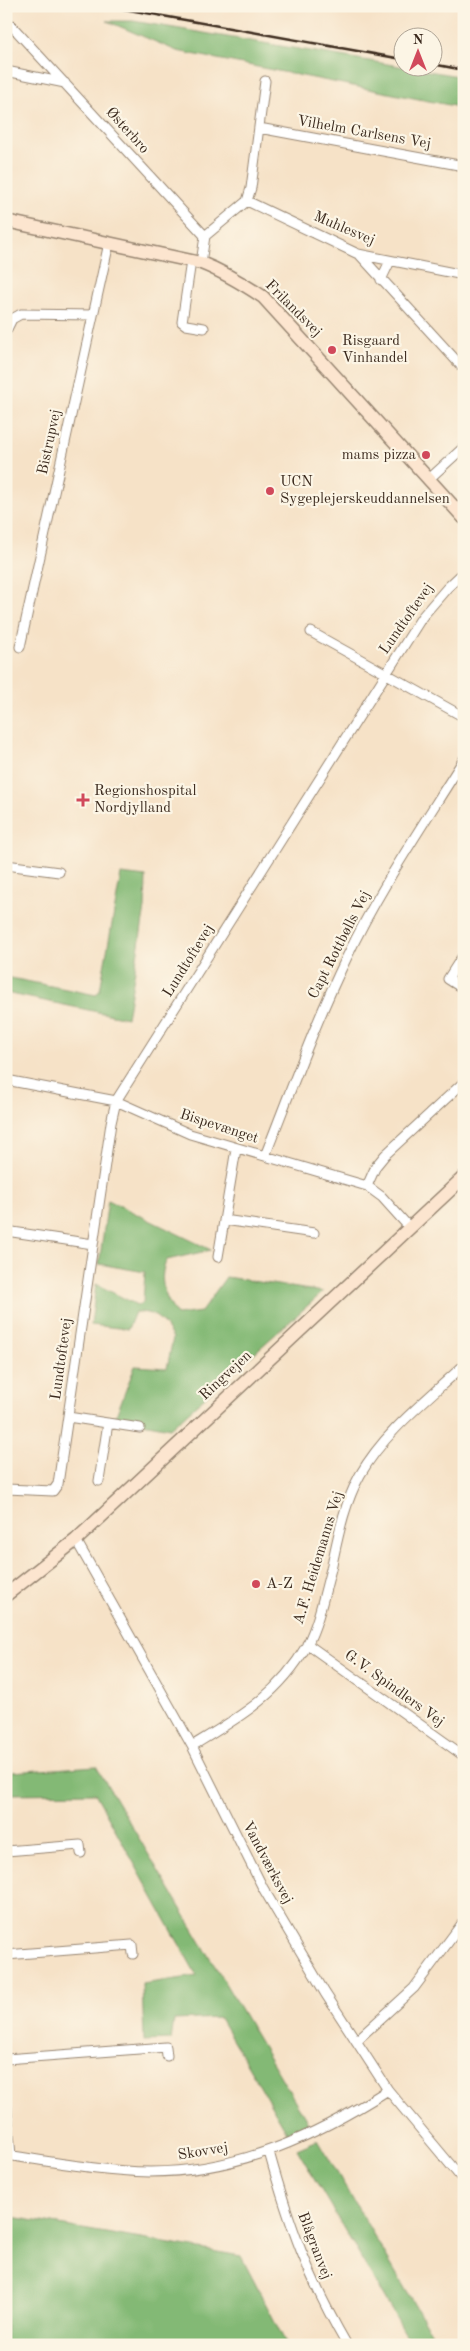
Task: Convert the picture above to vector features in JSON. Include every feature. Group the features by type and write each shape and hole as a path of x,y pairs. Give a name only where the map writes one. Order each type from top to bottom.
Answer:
{"main road":[{"name":"Frilandsvej","path":"6,221 196,262 225,272 263,297 464,518"},
{"name":"Ringvejen","path":"6,1595 76,1540 464,1177"}],"street":[{"name":"Østerbro","path":"10,24 205,236"},
{"path":"38,78 50,67"},
{"path":"6,71 65,83"},
{"path":"204,328 186,325 182,322 196,262 205,236 247,201 265,80"},
{"name":"Vilhelm Carlsens Vej","path":"259,128 464,166"},
{"name":"Muhlesvej","path":"247,201 358,254 464,275"},
{"name":"Bistrupvej","path":"20,647 109,243"},
{"path":"358,254 464,369"},
{"path":"380,280 390,261"},
{"path":"6,331 12,319 21,314 93,315"},
{"path":"429,479 464,446"},
{"name":"Lundtoftevej","path":"6,1490 45,1493 53,1491 58,1484 116,1101 422,617 447,588 464,572"},
{"path":"311,632 464,717"},
{"name":"Capt Rottbølls Vej","path":"266,1156 318,1020 346,958 385,887 464,759"},
{"path":"6,865 59,872"},
{"path":"459,986 448,980 464,954"},
{"name":"Bispevænget","path":"6,1080 116,1101 190,1134 367,1186 382,1197 409,1228"},
{"path":"367,1186 376,1166 385,1155 464,1082"},
{"path":"218,1257 236,1149"},
{"path":"224,1220 314,1233"},
{"path":"6,1231 93,1244"},
{"name":"A.F. Heidemanns Vej","path":"192,1746 240,1717 267,1697 288,1673 307,1644 321,1608 345,1509 360,1476 373,1456 401,1423 464,1365"},
{"name":"Lundtoftevej","path":"68,1417 140,1428"},
{"path":"99,1481 108,1423"},
{"name":"Vandværksvej","path":"76,1540 192,1746 263,1888 388,2090 464,2181"},
{"name":"G.V. Spindlers Vej","path":"307,1644 464,1756"},
{"path":"6,1851 80,1845 81,1853"},
{"path":"356,2041 414,1988 464,1921"},
{"path":"6,1955 132,1945 133,1954"},
{"path":"6,2059 166,2047 166,2056"},
{"name":"Skovvej","path":"8,2156 113,2170 151,2172 207,2166 269,2152 347,2116 388,2090"},
{"path":"6,2099 8,2156"},
{"name":"Blågranvej","path":"269,2152 299,2248 321,2301 347,2345"}],"green space":[{"path":"107,21 133,21 392,65 392,78 442,78 442,73 464,77 464,108 177,51"},
{"path":"121,874 146,877 145,908 127,1018 6,993 6,977 96,995 100,990"},
{"path":"108,1200 211,1250 167,1260 163,1274 164,1288 169,1302 177,1315 201,1312 226,1277 323,1292 170,1428 115,1418 135,1366 167,1368 173,1338 158,1318 143,1312 135,1312 128,1329 91,1325 96,1284 137,1305 143,1303 145,1272 99,1264"},
{"path":"96,1766 310,2126 289,2136 220,2018 174,2020 171,2040 144,2041 142,1984 197,1976 95,1793 6,1794 6,1774 11,1772"},
{"path":"318,2140 438,2345 412,2345 297,2149"},
{"path":"6,2216 241,2256 287,2345 6,2345"}],"railway":[{"path":"107,6 392,57"},
{"path":"442,66 464,70"}],"place":[{"name":"Risgaard Vinhandel","path":"332,350"},
{"name":"mams pizza","path":"426,455"},
{"name":"UCN Sygeplejerskeuddannelsen","path":"270,491"},
{"name":"Regionshospital Nordjylland","path":"83,800"},
{"name":"A-Z","path":"256,1584"}]}
